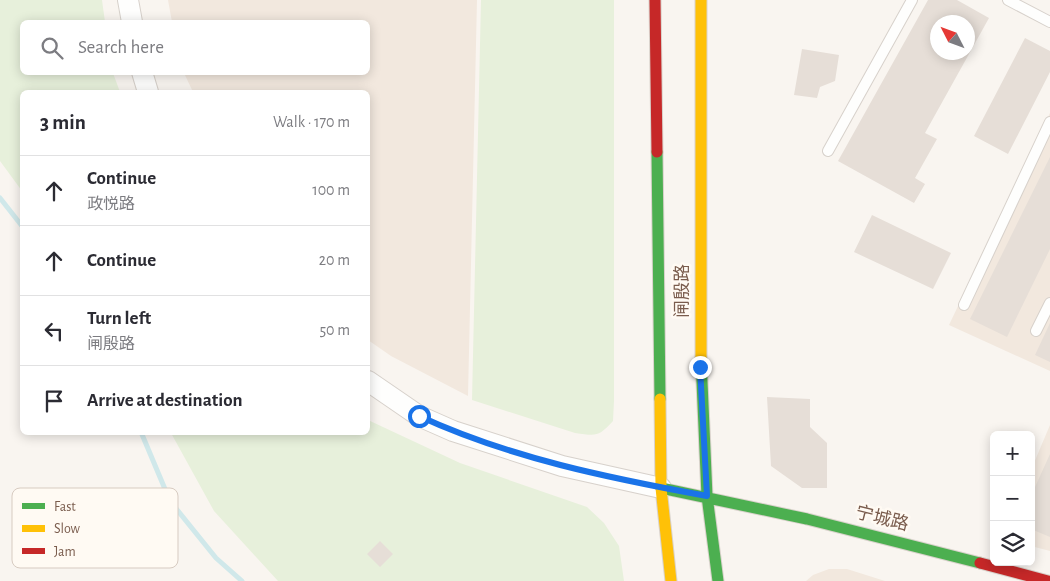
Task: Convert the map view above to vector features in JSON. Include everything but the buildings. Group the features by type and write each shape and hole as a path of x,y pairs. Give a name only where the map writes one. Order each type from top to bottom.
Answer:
{"main road":[{"name":"闸殷路","path":"656,0 661,488 670,581"},
{"name":"闸殷路","path":"701,0 700,367 707,496 718,581"},
{"path":"692,362 701,340"},
{"path":"660,360 664,366 672,369"},
{"name":"宁城路","path":"661,488 707,496 888,538 1048,581"}],"street":[{"path":"128,0 132,20"},
{"path":"143,75 147,90"},
{"path":"370,383 419,416 453,431 562,466 661,488"}],"lane":[{"path":"828,152 912,0"},
{"path":"1008,0 1050,22"},
{"path":"964,305 1050,122"},
{"path":"1036,331 1050,303"}],"shaded area":[{"path":"168,0 477,0 468,396 391,356 370,341 370,90 192,90 185,75 370,75 370,20 172,20"},
{"path":"1050,113 1050,371 949,325"},
{"path":"1050,425 1050,551 1035,547 1035,461"},
{"path":"829,569 847,569 885,581 806,581 813,575"}],"green space":[{"path":"0,0 102,0 105,20 20,20 20,75 114,75 119,90 20,90 20,188 0,161"},
{"path":"481,0 614,0 614,401 613,421 597,434 575,433 472,400"},
{"path":"370,421 460,463 587,507 604,523 619,546 624,581 278,581 214,511 172,435 370,435"}],"waterway":[{"path":"0,198 20,223"},
{"path":"142,435 165,488"},
{"path":"178,511 216,558 242,581"}],"traffic: fast":[{"path":"657,152 660,399"},
{"path":"701,359 707,496 718,581"},
{"path":"661,488 807,519 980,563"}],"traffic: slow":[{"path":"701,0 701,359"},
{"path":"660,399 661,488 671,581"}],"traffic: jam":[{"path":"655,0 657,152"},
{"path":"980,563 1048,581"}],"route":[{"path":"419,416 453,431 562,466 707,496 700,367"}]}
